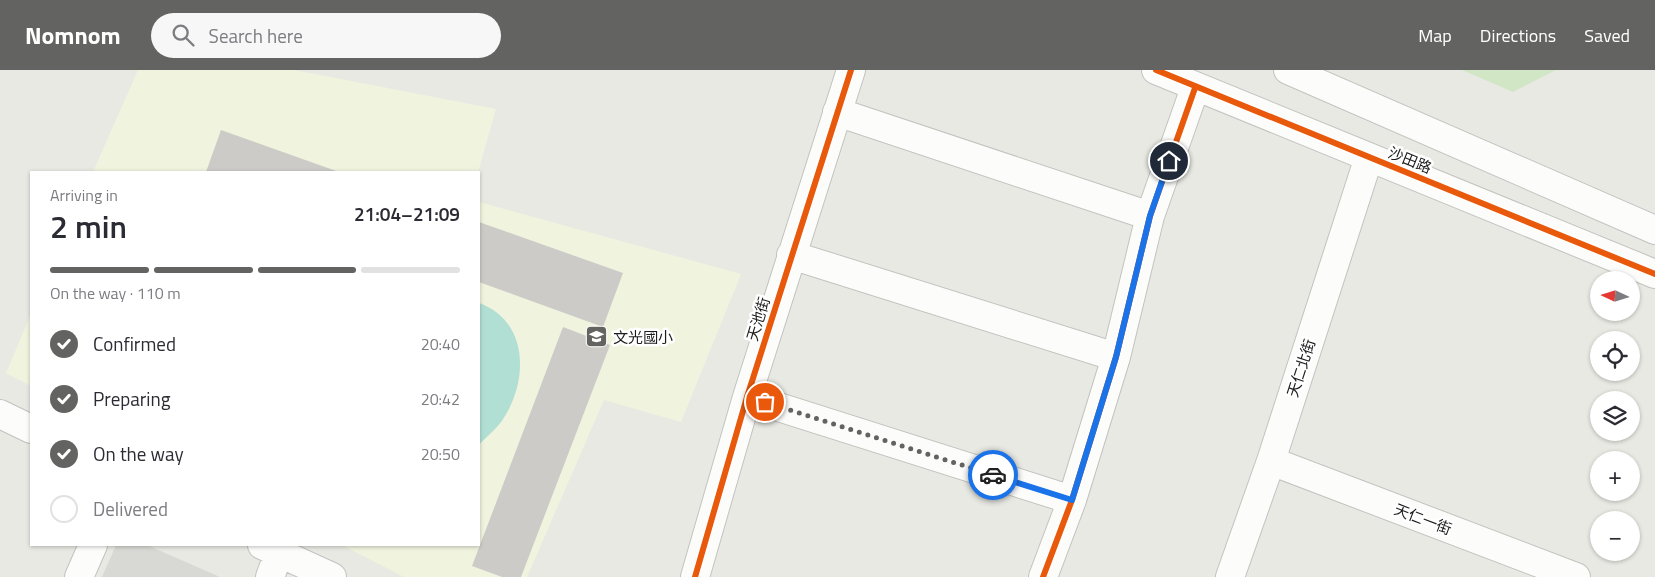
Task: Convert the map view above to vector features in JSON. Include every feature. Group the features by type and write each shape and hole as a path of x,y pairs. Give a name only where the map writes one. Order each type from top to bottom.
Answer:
{"street":[{"name":"天池街","path":"695,577 747,397 851,70"},
{"name":"沙田路","path":"1156,70 1195,88 1655,274"},
{"path":"1288,70 1655,230"},
{"path":"1044,577 1072,500 1116,357 1150,216 1195,88"},
{"path":"837,112 1150,216"},
{"name":"天仁北街","path":"1230,577 1271,462 1369,157"},
{"path":"791,255 1116,357"},
{"path":"747,397 1072,500"},
{"path":"0,414 30,429"},
{"name":"天仁一街","path":"1271,462 1576,577"},
{"path":"79,577 93,546"},
{"path":"270,558 332,577"}],"shaded area":[{"path":"138,70 294,70 496,109 478,171 93,171"},
{"name":"文光國小","path":"480,202 741,274 681,422 604,400 527,577 404,577 344,546 480,546"},
{"path":"480,304 495,311 507,322 515,336 519,351 520,368 513,401 496,428 480,444"},
{"path":"30,316 30,385 6,373"},
{"path":"116,546 149,546 220,577 102,577"}],"green space":[{"path":"1462,70 1556,70 1513,92"}],"building":[{"path":"221,130 336,171 206,171"},
{"path":"480,222 623,273 603,327 480,282"},
{"path":"563,327 610,345 521,577 502,577 472,566"}],"cycle path":[{"path":"695,577 747,397 851,70"},
{"path":"1156,70 1655,274"},
{"path":"1043,577 1072,500 1116,357 1150,216 1195,88"}],"way so far":[{"path":"765,402 993,475"}],"place":[{"name":"文光國小","path":"597,337"}],"route":[{"path":"993,475 1072,500 1116,357 1150,216 1169,161"}]}
